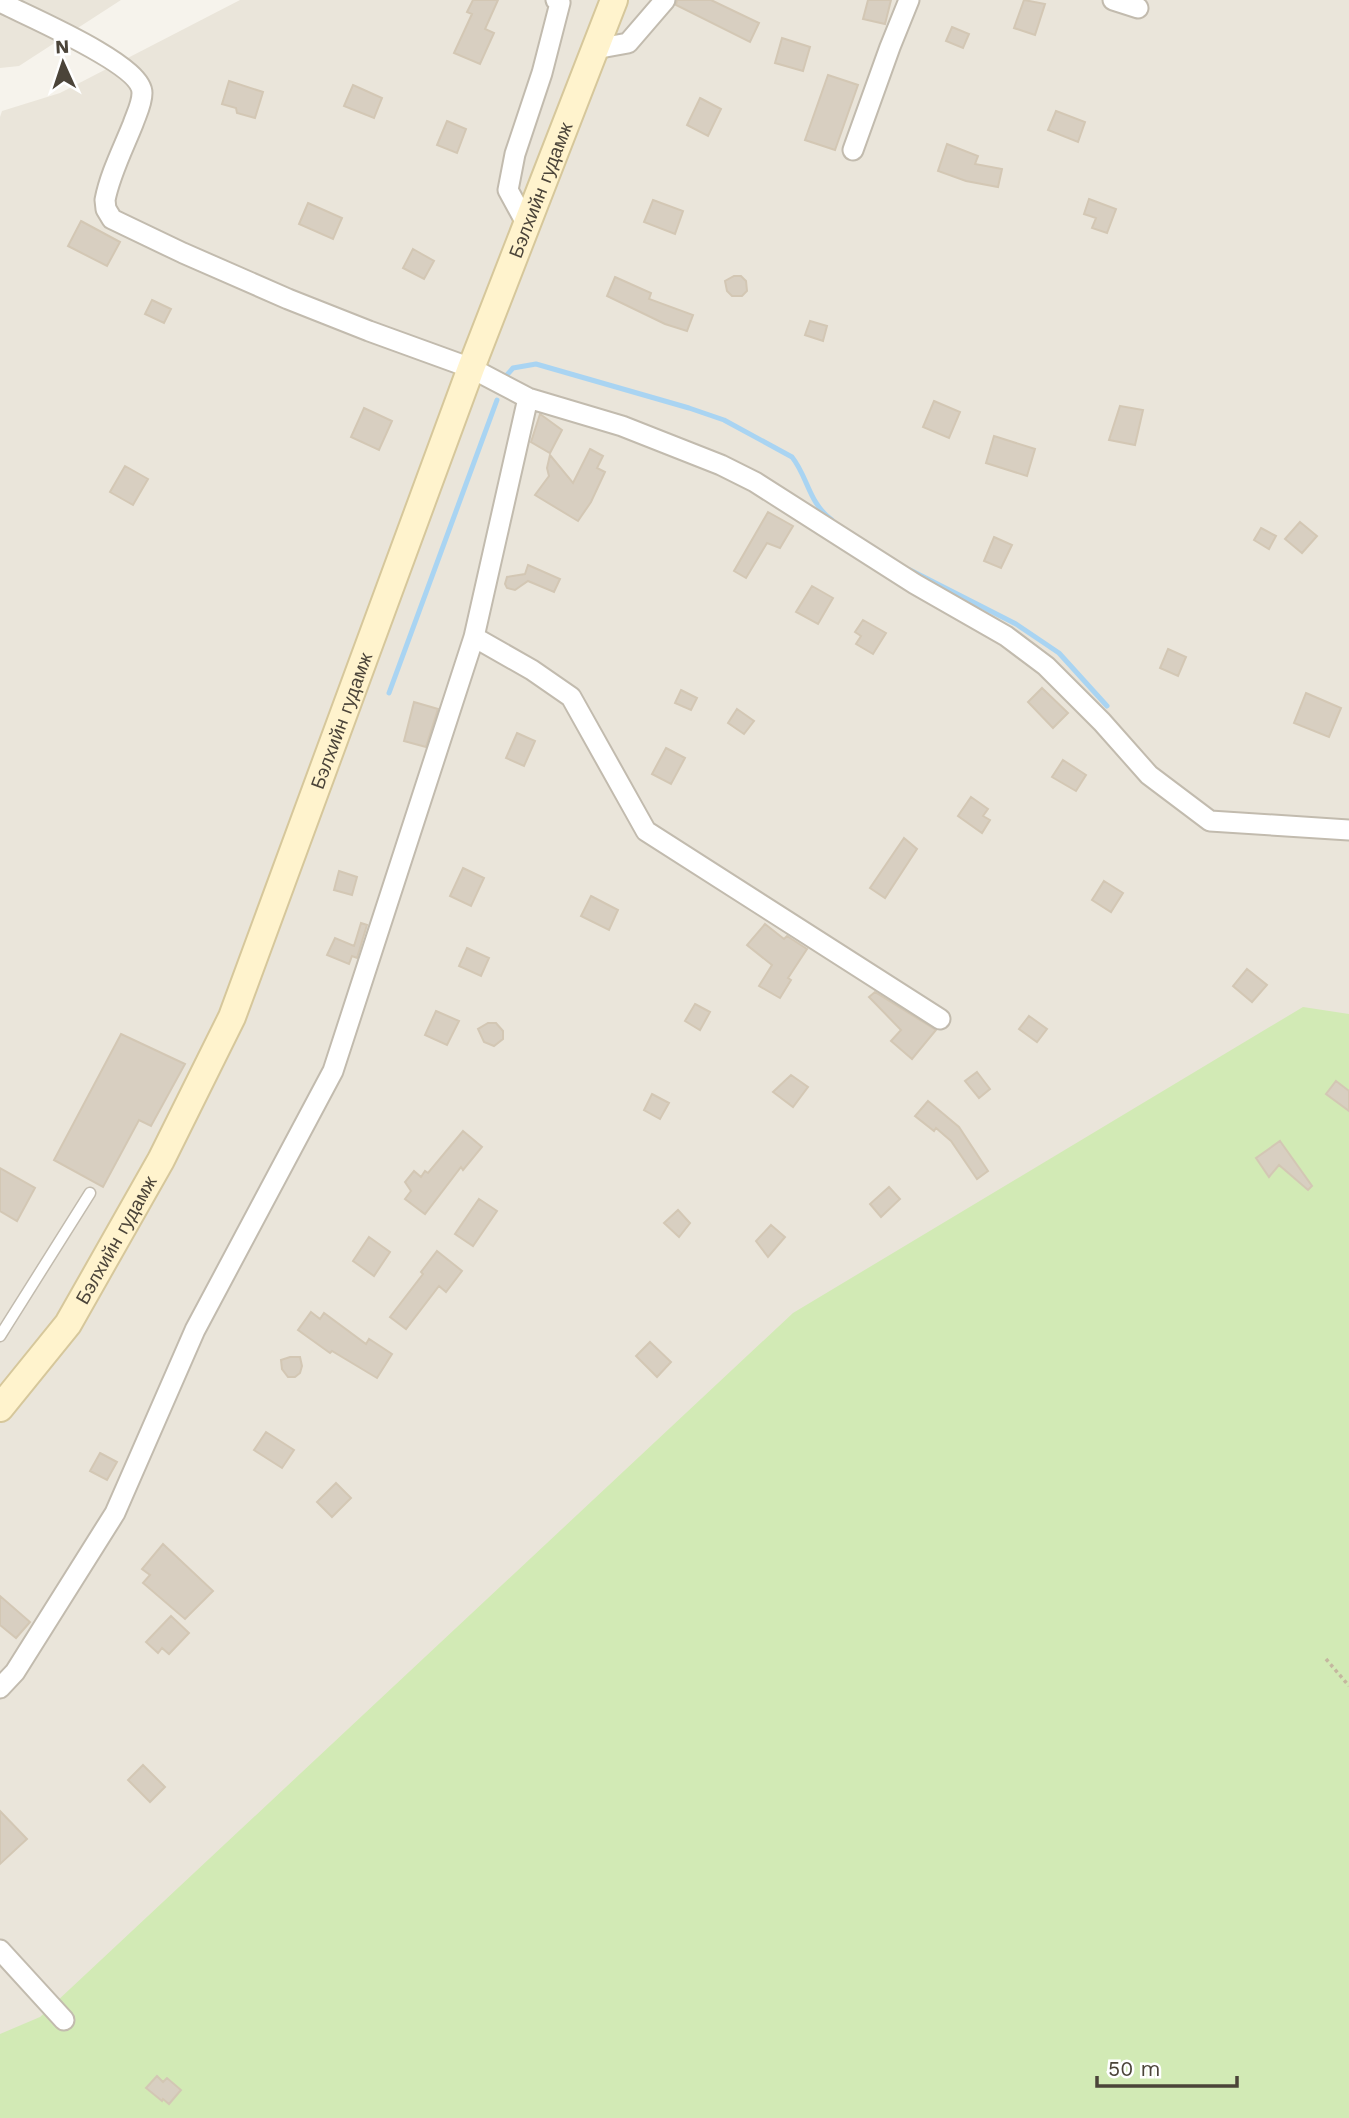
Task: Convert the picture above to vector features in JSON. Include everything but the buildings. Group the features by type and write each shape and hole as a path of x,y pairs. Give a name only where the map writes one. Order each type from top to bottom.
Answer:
{"main road":[{"name":"Бэлхийн гудамж","path":"0,1408 68,1324 161,1160 232,1017 471,368 614,0"}],"street":[{"path":"526,223 509,190 515,154 542,73 560,3 556,0"},
{"path":"595,49 628,43 665,0"},
{"path":"853,150 909,0"},
{"path":"1113,0 1139,8"},
{"path":"0,2 104,54 127,69 139,84 142,92 139,108 107,189 106,209 112,219 288,299 471,368 528,398 622,426 721,465 755,482 883,564 1006,636 1046,666 1102,722 1149,775 1210,821 1349,830"},
{"path":"0,1688 15,1672 115,1513 195,1330 306,1118 327,1085 405,855 474,637 528,398"},
{"path":"474,637 532,670 571,697 646,831 940,1018"},
{"path":"0,1950 64,2020"}],"lane":[{"path":"0,1336 90,1193"}],"path":[{"path":"1326,1659 1349,1686"}],"shaded area":[{"path":"0,0 121,0 19,66 0,68"},
{"path":"240,0 1349,0 1349,1485 0,2118 0,117 2,111 60,93"}],"green space":[{"path":"1303,1007 1349,1014 1349,2118 0,2118 0,2034 40,2017 793,1313"}],"waterway":[{"path":"506,376 513,368 536,364 724,420 792,457 818,506 832,520"},
{"path":"389,693 497,400"},
{"path":"910,570 1016,624 1059,653 1107,706"}]}
